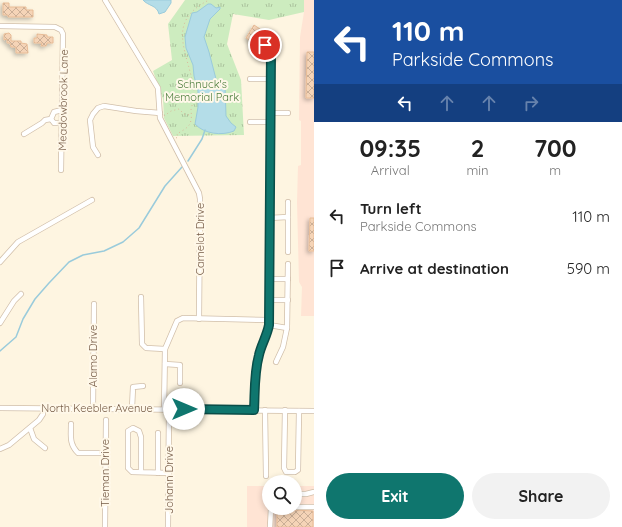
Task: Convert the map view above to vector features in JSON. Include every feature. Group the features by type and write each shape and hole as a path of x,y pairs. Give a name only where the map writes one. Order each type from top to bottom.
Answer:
{"street":[{"name":"Camelot Drive","path":"105,0 158,88 160,115 199,193 199,319"},
{"name":"Meadowbrook Lane","path":"0,26 55,27 61,30 64,37 61,170"},
{"path":"254,410 254,384 258,356 268,331 269,323 271,52 265,45"},
{"path":"250,79 270,79"},
{"path":"98,155 93,147 90,120 92,114 98,108 104,106 160,115"},
{"path":"51,119 54,112 62,110"},
{"path":"270,113 288,113"},
{"path":"51,119 54,123 62,123"},
{"path":"24,134 45,120 51,119"},
{"path":"250,122 270,122"},
{"path":"0,262 18,242 92,200"},
{"path":"288,202 288,252"},
{"path":"269,218 288,217"},
{"path":"276,362 283,347 287,328 288,264"},
{"path":"269,278 288,279"},
{"path":"0,323 14,301 21,294"},
{"path":"141,297 142,344 146,348 165,349"},
{"path":"269,300 288,300"},
{"name":"Alamo Drive","path":"93,408 94,304"},
{"path":"167,409 165,349 178,321 183,318 269,323 287,328"},
{"path":"165,364 180,365 180,383"},
{"path":"132,408 133,387 143,386"},
{"name":"North Keebler Avenue","path":"0,408 132,408 314,411"},
{"path":"0,449 9,445 39,420 43,414 43,408"},
{"name":"Johann Drive","path":"167,409 169,473 168,527"},
{"path":"265,410 266,475"},
{"path":"284,410 284,468 286,472 295,472 298,470 299,411"},
{"name":"Tieman Drive","path":"105,527 106,420"},
{"path":"71,424 71,442 73,448 78,453 105,453"},
{"path":"30,428 34,440 45,448"},
{"path":"141,472 139,431 133,428 128,431 128,468 132,472 169,473"},
{"path":"158,433 158,473"},
{"path":"302,494 314,492"},
{"path":"302,507 314,507"},
{"path":"270,527 271,515"}],"path":[{"path":"172,140 178,137 178,133 185,130 192,118 190,114 194,93 183,44 182,28 192,11 209,0"},
{"path":"160,115 178,109 184,114 190,114"}],"shaded area":[{"path":"304,0 314,0 314,316 301,316 302,287 299,282 297,202 298,166 301,165 301,121 299,120 300,37 304,12"},
{"path":"247,486 262,486 262,515 302,515 302,486 314,486 314,527 247,527"}],"green space":[{"name":"Schnuck's Memorial Park","path":"185,0 304,0 304,12 269,20 233,14 227,44 241,80 244,135 173,136 164,118 163,99 153,71 172,60 168,24"}],"water":[{"path":"143,0 171,0 171,3 165,12 159,14 154,7"},
{"path":"208,4 211,4 216,8 220,7 220,9 210,19 204,37 216,79 221,85 225,86 226,116 236,127 234,131 229,133 219,134 208,132 195,124 198,107 198,91 193,65 186,48 185,37 192,13 197,12"}],"building":[{"path":"3,3 9,3 9,7 26,7 26,10 33,10 33,17 8,17 8,15 3,15"},
{"path":"254,25 260,29 252,42 246,38"},
{"path":"9,33 11,35 11,41 21,41 21,43 27,44 28,53 16,53 16,47 11,47 10,43 7,43 7,39 4,40 4,34"},
{"path":"37,34 53,37 53,43 47,43 46,46 41,46 42,43 34,43 34,38 37,38"},
{"path":"307,52 314,52 314,98 306,98"},
{"path":"310,218 314,218 314,251 309,251"},
{"path":"302,510 313,511 313,527 277,527 277,515 302,515"}],"waterway":[{"path":"188,161 202,139 205,130"},
{"path":"0,351 16,337 23,319 35,299 69,262 83,255 104,251 123,242 139,228 165,186 182,167"}],"route":[{"path":"184,409 254,410 254,384 258,356 269,325 271,52 265,45"}]}
